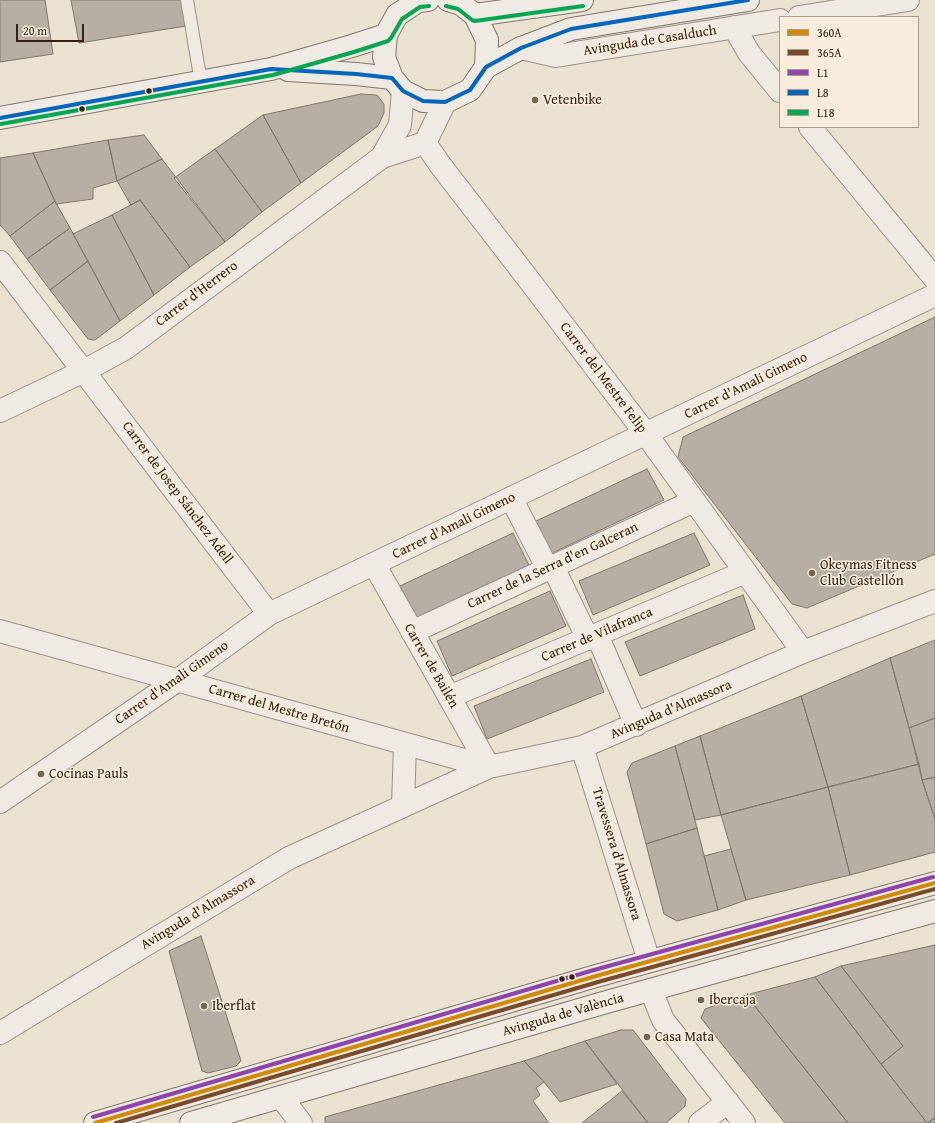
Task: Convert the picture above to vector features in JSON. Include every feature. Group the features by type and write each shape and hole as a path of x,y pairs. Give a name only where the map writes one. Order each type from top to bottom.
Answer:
{"street":[{"path":"398,84 384,57 386,35 396,8 418,1 428,0"},
{"path":"271,69 356,74 398,84 423,101 445,102 470,90 486,67 487,40 475,15 461,4 448,0"},
{"path":"475,15 582,0"},
{"name":"Avinguda de Casalduch","path":"486,67 521,48 571,30 748,0"},
{"path":"805,16 908,0"},
{"name":"Avinguda de Casalduch","path":"521,48 556,56 779,20"},
{"path":"734,27 749,53 779,90"},
{"path":"0,118 271,69 386,35"},
{"name":"Carrer d'Herrero","path":"382,157 400,124 398,84"},
{"path":"426,143 445,102"},
{"path":"811,128 935,278"},
{"name":"Carrer d'Herrero","path":"0,411 84,371 126,348 382,157 426,143"},
{"name":"Carrer del Mestre Felip","path":"426,143 441,166 646,434 803,652"},
{"name":"Carrer de Josep Sánchez Adell","path":"0,262 269,614"},
{"name":"Carrer d'Amali Gimeno","path":"0,802 178,680 269,614 935,295"},
{"path":"511,498 593,637 636,725"},
{"name":"Carrer de la Serra d'en Galceran","path":"412,632 694,501"},
{"name":"Carrer de Bailén","path":"374,564 489,767"},
{"name":"Carrer de Vilafranca","path":"449,697 745,572"},
{"name":"Avinguda d'Almassora","path":"0,1032 289,858 489,767 582,747 803,652 935,601"},
{"name":"Carrer del Mestre Bretón","path":"0,631 489,767"},
{"path":"403,806 405,744"},
{"name":"Travessera d'Almassora","path":"582,747 649,961"},
{"name":"Avinguda de València","path":"95,1123 649,961 935,883"},
{"name":"Avinguda de València","path":"191,1123 651,990 935,911"},
{"path":"651,990 663,1020 744,1123"},
{"path":"281,1097 301,1123"},
{"path":"700,1123 728,1102"}],"lane":[{"path":"187,0 201,82"}],"building":[{"path":"0,0 45,0 53,54 0,62"},
{"path":"71,0 182,0 186,26 79,43"},
{"path":"361,94 377,95 384,104 384,113 378,126 301,183 263,115"},
{"path":"263,115 301,183 262,212 215,149"},
{"path":"144,135 162,159 117,181 108,140"},
{"path":"108,140 117,181 93,188 93,199 56,204 33,153"},
{"path":"215,149 262,212 225,242 174,178"},
{"path":"33,153 55,201 10,236 0,225 0,158"},
{"path":"162,159 225,242 190,267 140,200 131,205 117,181"},
{"path":"140,200 190,267 154,295 112,215"},
{"path":"55,201 70,228 27,259 10,236"},
{"path":"112,215 154,295 120,321 73,234"},
{"path":"70,228 88,261 50,290 27,259"},
{"path":"88,261 120,321 95,340 88,339 50,290"},
{"path":"935,317 935,554 807,608 792,604 678,457 683,437"},
{"path":"647,469 664,500 550,554 534,522"},
{"path":"513,533 529,565 416,618 400,586"},
{"path":"694,533 710,565 593,615 579,581"},
{"path":"550,591 566,626 452,676 437,641"},
{"path":"743,595 755,629 640,676 625,642"},
{"path":"935,640 935,718 909,728 890,658"},
{"path":"890,658 919,764 828,787 801,696"},
{"path":"591,659 604,692 487,739 474,706"},
{"path":"801,696 828,787 721,815 700,736"},
{"path":"935,718 935,777 922,780 909,728"},
{"path":"700,736 721,815 695,820 675,746"},
{"path":"675,746 697,828 646,844 627,772 632,763"},
{"path":"919,764 922,780 935,819 935,852 850,875 828,787"},
{"path":"935,777 935,819 922,780"},
{"path":"828,787 850,875 746,900 721,815"},
{"path":"697,828 718,910 677,921 664,914 646,844"},
{"path":"731,849 746,900 718,910 704,856"},
{"name":"Iberflat","path":"201,936 241,1061 236,1066 208,1073 202,1071 169,951"},
{"path":"935,945 935,1118 927,1123 881,1064 903,1046 841,966"},
{"path":"841,966 903,1046 881,1064 815,977"},
{"path":"815,977 927,1123 848,1123 746,995"},
{"path":"746,995 848,1123 785,1123 701,1018 705,1009"},
{"path":"621,1030 633,1030 686,1099 685,1106 666,1123 648,1123 585,1041"},
{"path":"585,1041 617,1084 560,1102 524,1061"},
{"path":"524,1061 544,1082 536,1088 540,1095 533,1101 549,1123 325,1123 325,1117"},
{"path":"622,1091 648,1123 582,1123"},
{"path":"935,1118 935,1123 927,1123"}],"transit line":[{"name":"L8","path":"0,118 271,69 356,74 392,78 403,91 423,101 445,102 470,90 486,67 521,48 571,29 748,0"},
{"name":"L18","path":"1,124 273,75 388,41 402,19 420,7 429,6"},
{"name":"L18","path":"446,6 458,9 475,21 583,6"},
{"name":"L1","path":"93,1117 594,970 933,877"},
{"name":"360A","path":"95,1123 596,976 935,883"},
{"name":"365A","path":"116,1123 598,982 935,889"}],"place":[{"name":"Vetenbike","path":"535,100"},
{"name":"Okeymas Fitness Club Castellón","path":"812,573"},
{"name":"Cocinas Pauls","path":"41,774"},
{"name":"Ibercaja","path":"701,1000"},
{"name":"Iberflat","path":"204,1006"},
{"name":"Casa Mata","path":"647,1037"}]}
